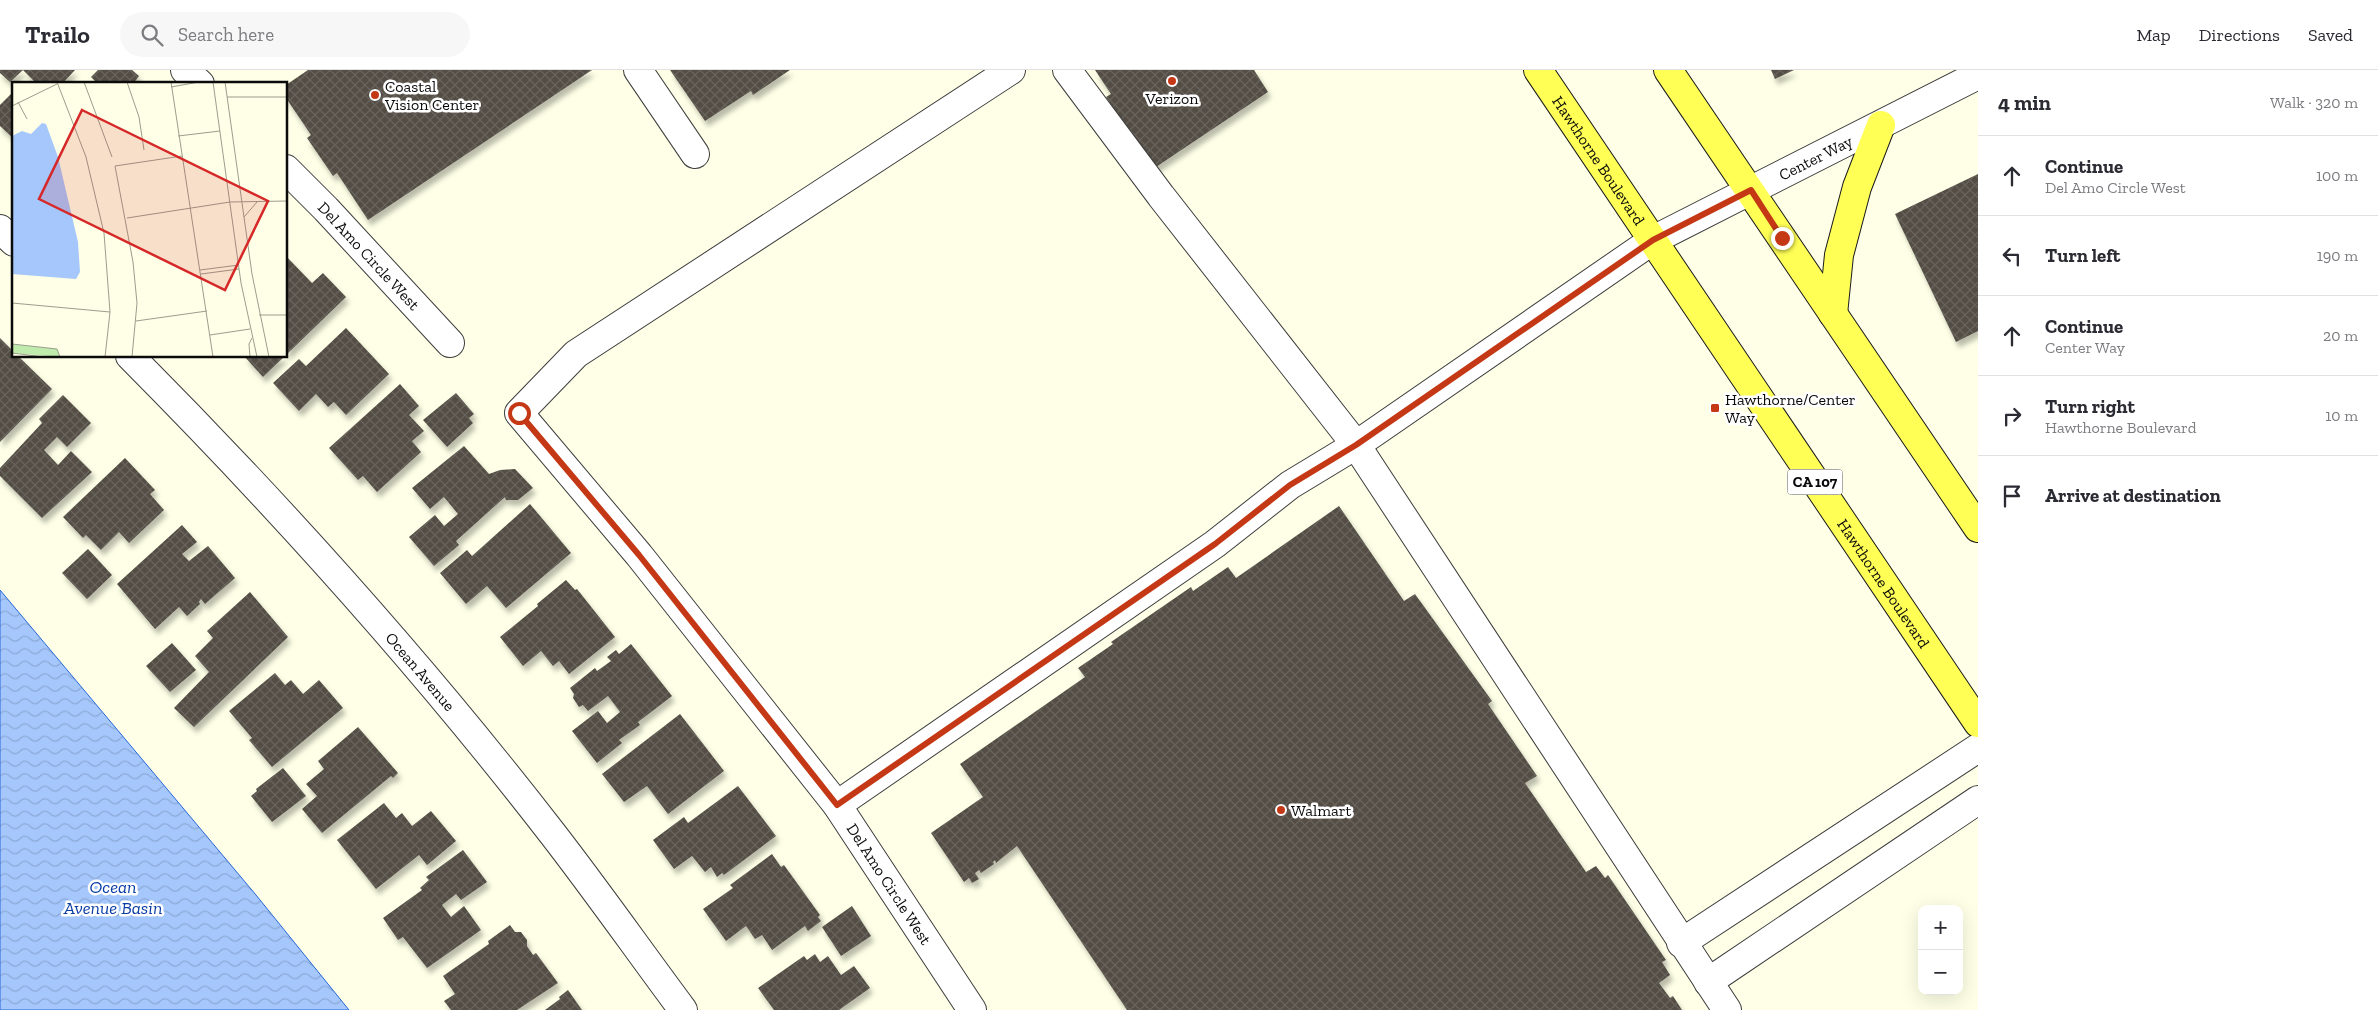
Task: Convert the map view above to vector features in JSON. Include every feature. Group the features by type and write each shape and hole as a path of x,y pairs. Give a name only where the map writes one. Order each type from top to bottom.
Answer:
{"main road":[{"name":"Hawthorne Boulevard","path":"1538,70 1978,723"},
{"path":"1668,70 1978,528"},
{"path":"1833,314 1839,255 1857,187 1881,125"}],"street":[{"path":"185,70 198,82"},
{"path":"638,70 695,154"},
{"name":"Del Amo Circle West","path":"972,1010 837,805 639,555 519,413 576,354 1011,70"},
{"path":"1068,70 1161,196 1287,360 1356,445 1681,943 1727,1010"},
{"name":"Center Way","path":"837,805 1215,544 1290,485 1356,445 1653,240 1978,75"},
{"name":"Del Amo Circle West","path":"288,171 326,209 450,343"},
{"path":"0,229 12,240"},
{"name":"Ocean Avenue","path":"132,358 227,454 394,640 552,833 682,1010"},
{"path":"1681,943 1978,748"},
{"path":"1708,982 1978,800"}],"water":[{"name":"Ocean Avenue Basin","path":"0,590 256,895 349,1010 0,1010"}],"building":[{"path":"0,70 23,70 10,82 0,73"},
{"path":"23,70 75,70 64,82 34,81"},
{"path":"98,70 132,70 139,76 134,82 96,82 91,77"},
{"path":"308,70 592,70 368,220 337,173 333,176 307,138 311,135 288,101 288,84"},
{"path":"670,70 790,70 753,95 751,91 705,121"},
{"path":"1095,70 1254,70 1268,92 1153,169 1106,97 1111,94"},
{"path":"1771,70 1794,70 1775,79"},
{"path":"12,93 12,137 0,126 0,105"},
{"path":"1978,174 1978,331 1956,342 1895,214"},
{"path":"288,258 312,283 323,273 346,297 288,353"},
{"path":"346,328 389,374 346,415 334,402 328,407 316,394 299,411 273,383 299,359 306,366"},
{"path":"0,338 12,350 12,358 20,358 52,389 0,442"},
{"path":"246,358 283,358 263,377"},
{"path":"400,384 419,406 409,415 424,431 412,441 421,452 377,492 363,476 358,480 329,448"},
{"path":"456,393 474,414 469,418 473,423 447,447 423,420"},
{"path":"63,395 91,423 67,447 57,437 44,450 58,465 71,451 92,472 42,518 0,476 0,468 42,423 39,419"},
{"path":"464,446 489,474 500,470 515,469 533,488 518,500 506,500 505,497 456,541 459,545 434,566 409,537 435,515 444,526 458,514 444,497 430,509 412,488"},
{"path":"125,458 155,490 150,494 164,510 129,543 119,532 101,550 86,535 83,538 63,517"},
{"path":"530,504 571,553 506,608 487,586 466,604 440,573 467,550 472,556"},
{"path":"1339,506 1404,601 1415,594 1492,701 1488,704 1537,776 1525,783 1586,872 1596,866 1605,878 1608,875 1666,960 1662,962 1670,975 1659,983 1670,998 1673,996 1682,1010 1127,1010 1017,846 996,863 995,860 994,864 981,873 979,870 975,873 979,879 972,883 969,878 964,882 931,833 983,797 960,764 1085,677 1078,668 1113,644 1111,642 1191,587 1193,591 1228,567 1236,578"},
{"path":"182,525 197,542 182,554 189,561 208,546 235,578 205,604 201,599 200,604 187,616 179,607 155,629 117,584"},
{"path":"88,549 112,575 87,599 62,573"},
{"path":"566,580 575,590 577,589 615,637 569,674 559,661 553,666 541,651 523,666 500,637"},
{"path":"250,592 288,637 194,727 174,708 209,672 195,656 213,638 207,631"},
{"path":"172,643 196,670 170,692 146,666"},
{"path":"631,644 672,696 638,722 640,725 619,740 622,743 597,763 572,731 598,711 607,723 620,712 608,696 588,711 583,705 579,707 573,698 574,694 570,688 595,668 597,671 611,661 607,657 616,650 619,654"},
{"path":"275,673 285,685 291,680 303,694 319,680 343,708 272,767 249,740 252,738 229,711"},
{"path":"680,714 724,771 668,814 647,786 624,802 602,774"},
{"path":"358,727 398,773 393,778 391,776 322,833 302,809 317,796 306,784 324,769 318,761"},
{"path":"283,768 306,796 272,822 251,796 257,791 256,789"},
{"path":"738,786 776,836 724,875 722,873 717,877 711,867 705,872 692,856 674,869 653,840 684,817 688,823"},
{"path":"384,803 396,818 402,813 412,826 431,811 456,841 427,865 419,855 376,889 337,840"},
{"path":"463,850 487,882 461,900 456,894 442,905 451,917 464,906 481,930 427,968 403,937 398,940 383,918 422,890 420,888 429,880 426,877"},
{"path":"772,854 781,867 784,865 820,915 818,917 821,921 808,931 805,926 772,950 762,935 755,939 746,926 726,941 703,909 733,888 730,885"},
{"path":"852,906 871,936 841,956 822,927"},
{"path":"510,925 515,932 521,932 527,940 527,946 533,955 536,953 558,983 517,1010 451,1010 444,1001 455,994 443,976 489,944 488,941"},
{"path":"815,954 820,962 828,956 841,975 854,966 870,988 839,1010 774,1010 758,988 804,956 807,960"},
{"path":"568,990 582,1010 545,1010 560,999 559,997"}],"place":[{"name":"Verizon","path":"1172,81"},
{"name":"Coastal Vision Center","path":"375,95"},
{"name":"Hawthorne/Center Way","path":"1715,408"},
{"name":"Walmart","path":"1281,810"}],"route":[{"path":"519,413 639,555 837,805 1215,544 1290,485 1356,445 1653,240 1751,190 1782,238"}]}
